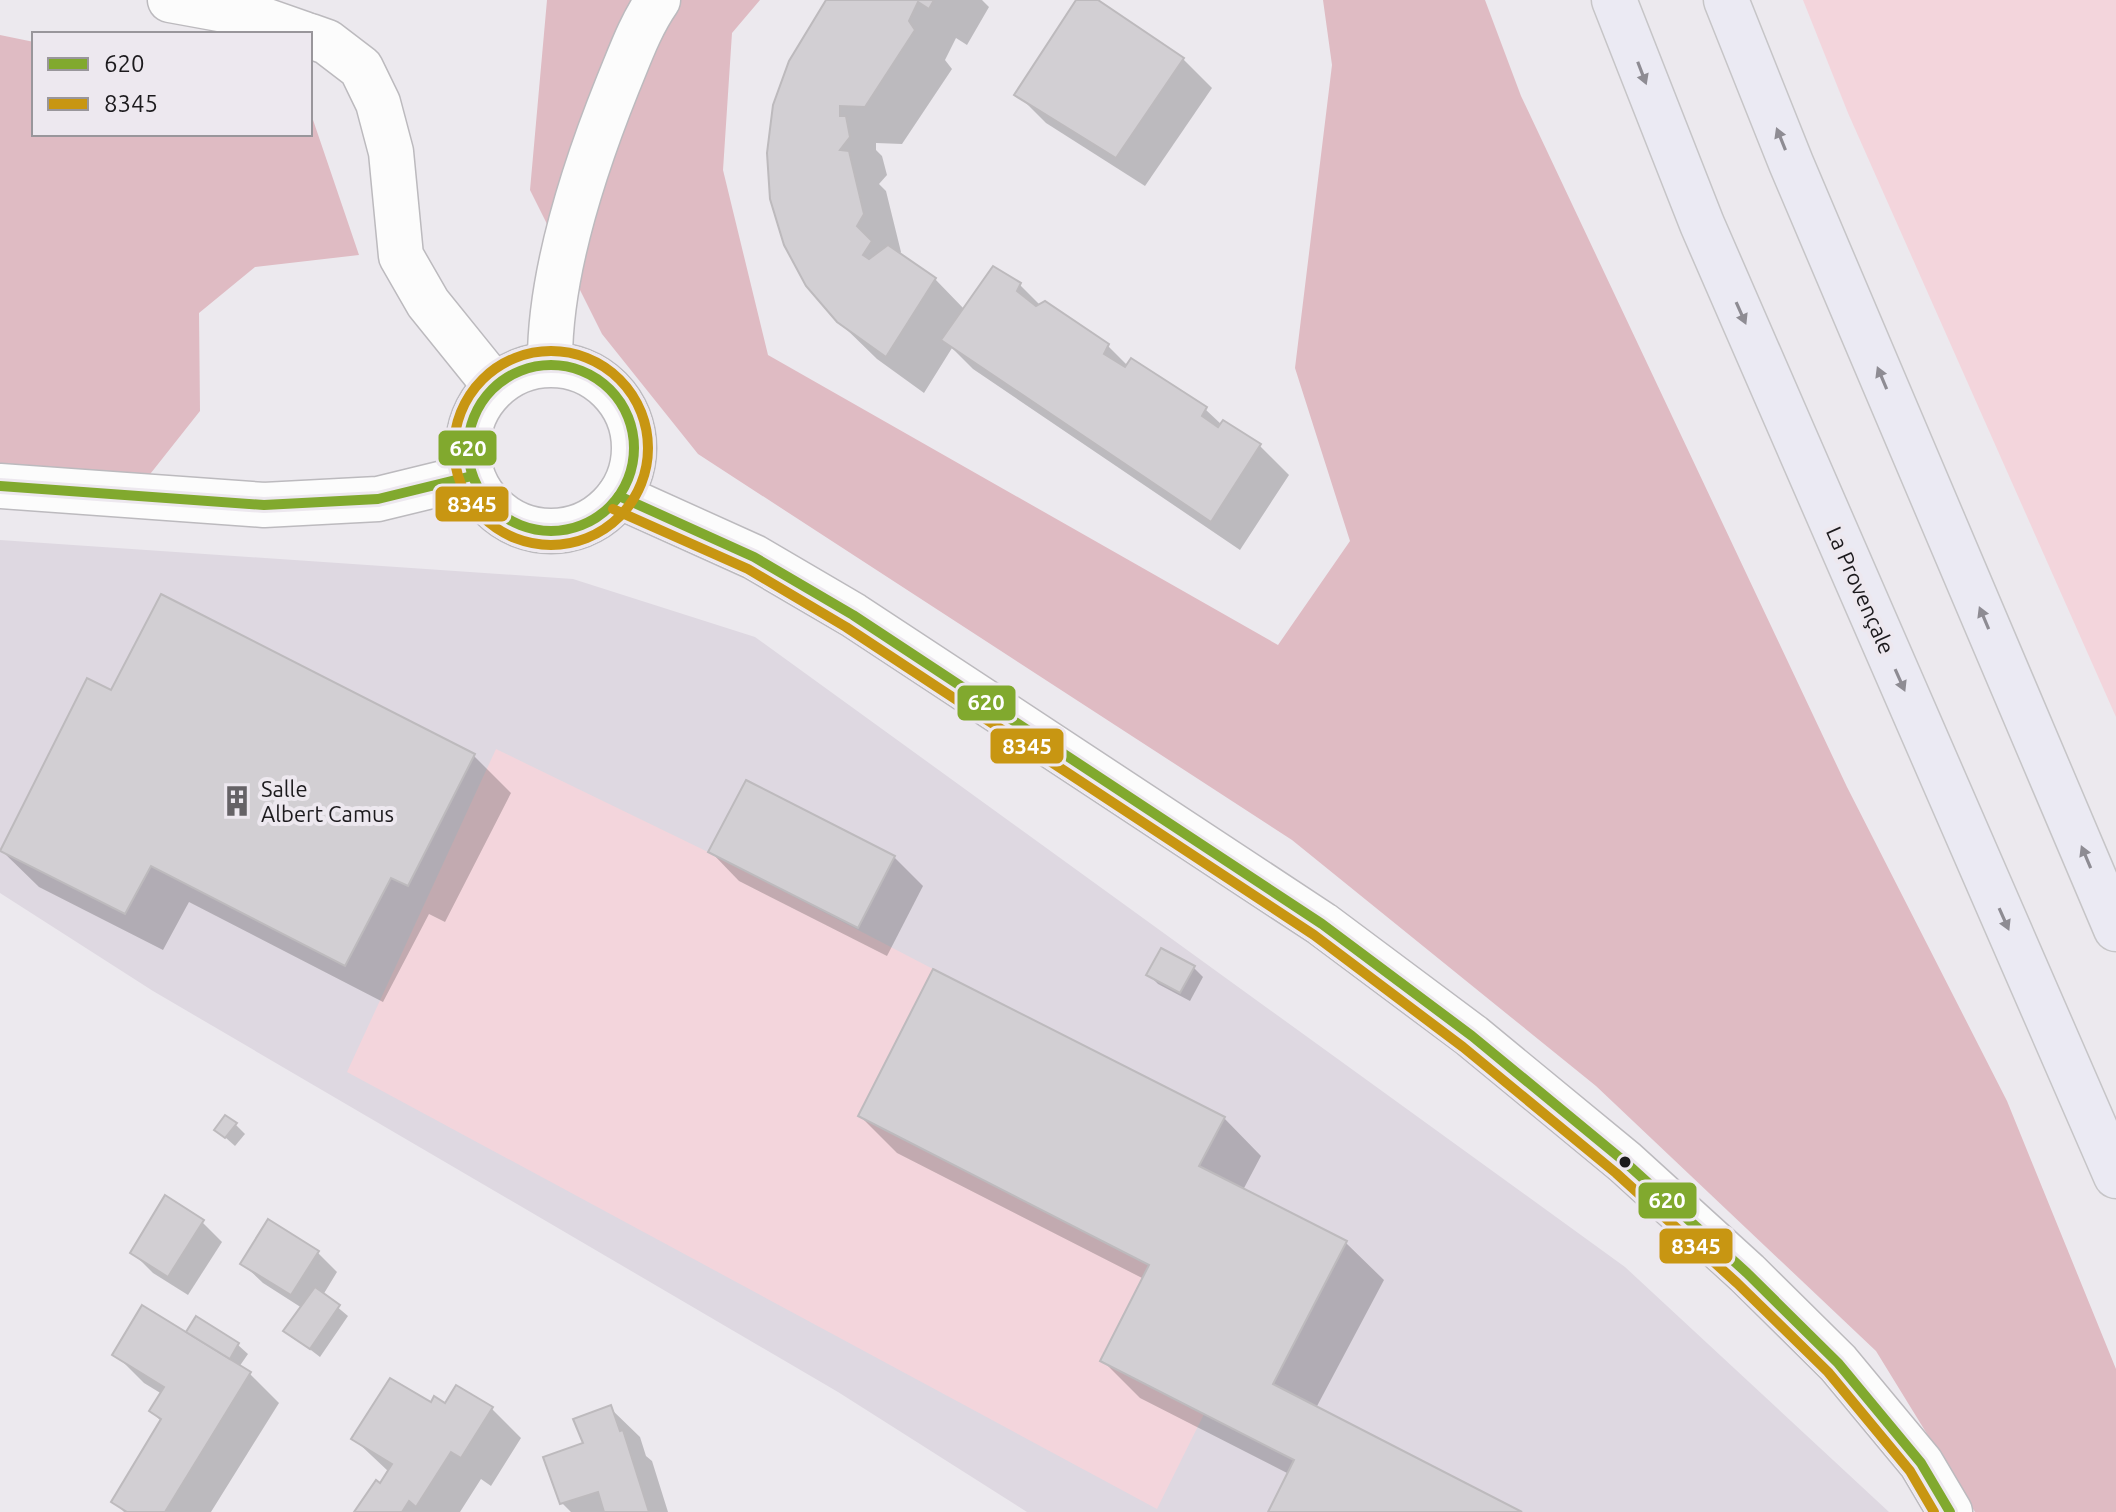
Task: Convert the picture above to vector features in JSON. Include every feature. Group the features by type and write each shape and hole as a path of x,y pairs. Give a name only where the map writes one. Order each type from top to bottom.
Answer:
{"highway":[{"name":"La Provençale","path":"1614,0 1708,239 2116,1176"},
{"path":"1726,0 1791,163 2116,929"}],"street":[{"path":"170,0 247,14 298,32"},
{"path":"550,364 550,330 566,248 596,139 644,20 658,0"},
{"path":"312,37 327,42 361,68 378,103 391,152 401,256 428,303 495,386"},
{"path":"550,364 580,370 606,385 625,409 634,438 632,468 619,496 601,515 578,527 552,532 527,528 503,517 484,499 472,476 467,453 469,430 477,409 495,386 528,367 550,364"},
{"path":"0,486 264,505 378,499 472,476"},
{"path":"619,496 754,557 853,615 1322,924 1472,1036 1625,1162 1747,1273 1838,1363 1921,1463 1950,1512"}],"shaded area":[{"path":"547,0 760,0 732,33 723,170 768,355 1278,645 1350,541 1295,368 1332,65 1323,0 1485,0 1521,96 1847,787 2007,1101 2116,1369 2116,1512 1975,1512 1876,1351 1596,1086 1292,840 698,454 602,334 530,190"},
{"path":"1803,0 2116,0 2116,717 1848,113"},
{"path":"0,35 32,42 32,136 312,136 312,117 359,255 255,267 199,313 200,411 147,478 0,466"},
{"path":"0,540 573,579 755,637 1625,1267 1889,1512 1027,1512 838,1392 153,991 0,893"},
{"path":"496,749 708,852 933,969 858,1116 1149,1265 1100,1361 1204,1414 1157,1509 347,1072"}],"building":[{"path":"826,0 934,0 929,9 918,2 909,21 915,30 865,107 840,106 840,116 846,116 850,137 840,150 849,151 864,214 857,226 872,241 863,255 869,259 888,245 936,278 886,357 837,322 806,286 784,245 770,199 767,153 773,105 789,61"},
{"path":"1076,0 1098,0 1184,58 1116,158 1014,95"},
{"path":"993,266 1021,283 1017,291 1036,306 1045,301 1109,344 1104,354 1125,367 1131,358 1207,407 1202,416 1218,427 1223,420 1261,444 1211,522 941,340"},
{"name":"Salle Albert Camus","path":"161,594 475,754 408,886 391,878 345,966 151,866 125,914 0,851 87,678 111,690"},
{"path":"746,780 895,856 858,928 708,852"},
{"path":"1161,948 1195,966 1180,993 1146,975"},
{"path":"933,969 1225,1117 1199,1166 1347,1241 1273,1384 1522,1512 1268,1512 1294,1460 1100,1361 1149,1265 858,1116"},
{"path":"225,1115 237,1123 225,1138 214,1130"},
{"path":"165,1195 204,1220 168,1277 130,1253"},
{"path":"268,1219 319,1251 291,1295 240,1264"},
{"path":"315,1287 340,1305 310,1349 283,1331"},
{"path":"142,1305 251,1372 165,1512 127,1512 111,1502 161,1419 149,1411 164,1387 112,1355"},
{"path":"196,1316 239,1343 230,1359 186,1332"},
{"path":"390,1378 431,1402 434,1396 445,1403 456,1385 493,1407 461,1458 451,1452 416,1507 409,1501 402,1512 354,1512 376,1480 380,1483 392,1464 351,1439"},
{"path":"611,1405 620,1431 623,1430 649,1512 604,1512 598,1492 560,1504 543,1457 583,1443 573,1419"}],"transit line":[{"name":"8345","path":"551,351 588,358 620,379 641,411 648,448 641,485 620,517 588,538 551,545 514,538 482,517 461,485 454,448 461,411 482,379 514,358 551,351"},
{"name":"620","path":"551,365 583,371 610,389 628,416 634,448 628,480 610,507 583,525 551,531 519,525 492,507 474,480 468,448 474,416 492,389 519,371 551,365"},
{"name":"620","path":"0,486 264,505 378,499 472,476"},
{"name":"620","path":"619,496 754,557 853,615 1322,924 1472,1036 1625,1162 1747,1273 1838,1363 1921,1463 1950,1512"},
{"name":"8345","path":"613,509 748,569 846,627 1314,935 1463,1047 1616,1173 1737,1283 1828,1372 1910,1471 1934,1512"}],"place":[{"name":"Salle Albert Camus","path":"237,801"}]}
